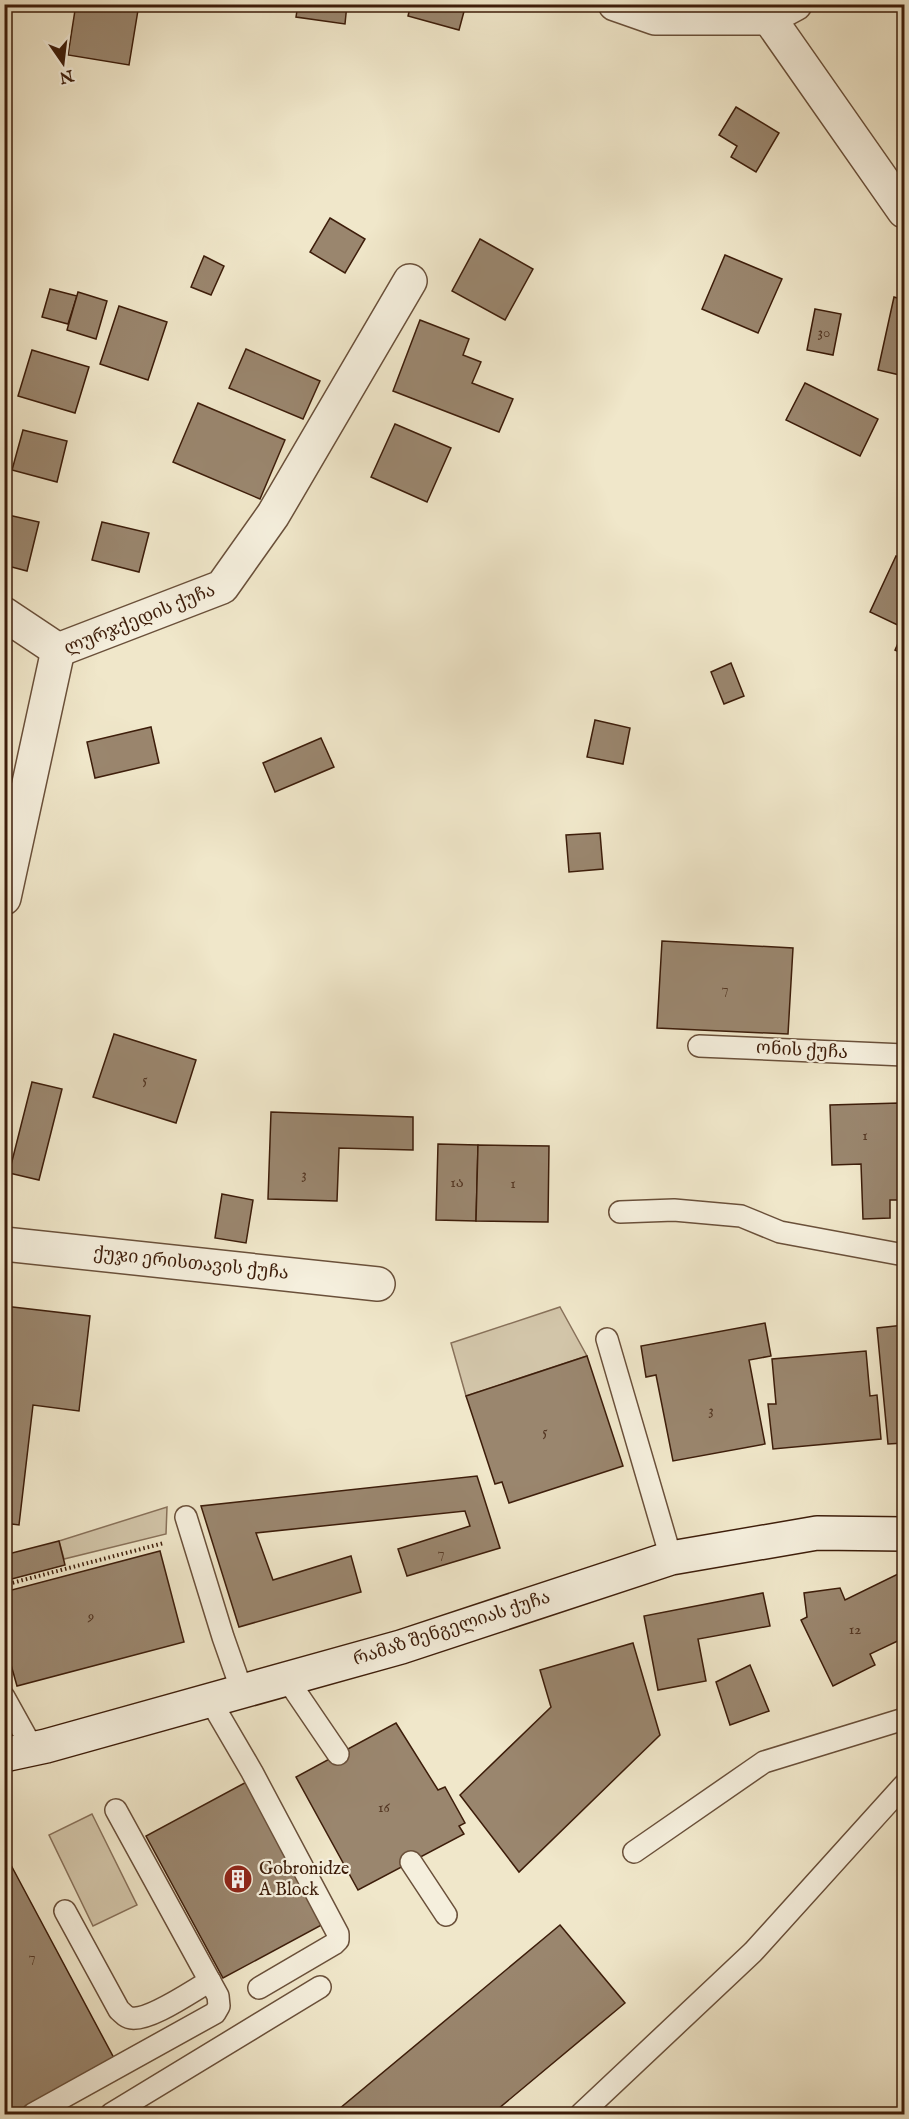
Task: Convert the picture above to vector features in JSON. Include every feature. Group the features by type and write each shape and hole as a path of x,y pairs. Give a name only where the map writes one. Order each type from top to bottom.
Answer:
{"street":[{"path":"615,4 655,18 782,11 904,211"},
{"name":"ლურჯქედის ქუჩა","path":"4,898 58,650 222,587 273,514 410,281"},
{"path":"4,614 58,650"},
{"name":"ქუჯი ერისთავის ქუჩა","path":"4,1244 378,1284"},
{"name":"რამაზ შენგელიას ქუჩა","path":"21,1745 210,1700 401,1647 670,1558 817,1533 904,1534"}],"lane":[{"name":"ონის ქუჩა","path":"699,1046 904,1055"},
{"path":"620,1212 674,1210 741,1216 780,1232 904,1255"},
{"path":"607,1339 670,1558"},
{"path":"186,1517 242,1691"},
{"path":"287,1679 338,1754"},
{"path":"4,1697 21,1745"},
{"path":"210,1700 252,1772 338,1934 338,1940 334,1944 259,1988"},
{"path":"634,1852 764,1762 904,1719"},
{"path":"581,2115 753,1952 904,1785"},
{"path":"33,2115 215,2013 219,2006 218,1996 116,1810"},
{"path":"411,1862 446,1915"},
{"path":"64,1911 119,2010 127,2017 138,2018 151,2014 210,1981"},
{"path":"111,2115 320,1987"}],"path":[{"path":"4,1585 164,1542 167,1554"}],"shaded area":[{"path":"560,1307 587,1356 466,1396 451,1343"},
{"path":"167,1507 166,1534 64,1559 59,1541"},
{"path":"92,1814 137,1905 93,1926 49,1835"}],"building":[{"path":"35,4 58,4 57,10"},
{"path":"76,4 139,4 129,65 68,55"},
{"path":"298,4 347,4 345,24 296,17"},
{"path":"411,4 466,4 459,30 408,16"},
{"path":"736,107 779,133 756,172 731,157 737,146 719,135"},
{"path":"4,202 10,204 4,216"},
{"path":"330,218 365,239 345,273 310,252"},
{"path":"480,239 533,269 505,320 452,291"},
{"path":"725,255 782,279 758,333 702,309"},
{"path":"204,256 224,266 211,295 191,287"},
{"path":"50,289 77,296 68,324 42,317"},
{"path":"78,292 107,301 96,339 67,330"},
{"path":"894,297 904,300 904,376 878,370"},
{"path":"119,306 167,322 148,380 100,364"},
{"path":"815,309 841,314 833,355 807,350"},
{"path":"420,320 469,339 463,355 481,362 472,383 513,399 499,432 393,391"},
{"path":"246,349 320,381 303,419 229,388"},
{"path":"32,350 89,367 75,413 18,396"},
{"path":"805,383 878,419 860,456 786,420"},
{"path":"198,403 285,440 260,499 173,462"},
{"path":"395,424 451,448 427,502 371,477"},
{"path":"23,430 67,441 57,482 12,470"},
{"path":"4,514 39,522 27,571 4,565"},
{"path":"102,522 149,533 139,572 92,560"},
{"path":"896,556 904,560 904,628 870,612"},
{"path":"904,630 904,654 895,650"},
{"path":"731,663 744,696 724,704 711,672"},
{"path":"595,720 630,728 623,764 587,757"},
{"path":"151,727 159,763 95,778 87,742"},
{"path":"321,738 334,767 275,792 263,763"},
{"path":"600,833 603,869 569,872 566,835"},
{"path":"662,941 793,948 788,1034 657,1028"},
{"path":"114,1034 196,1060 176,1123 93,1097"},
{"path":"32,1082 62,1089 39,1180 9,1173"},
{"path":"899,1103 902,1200 890,1200 890,1218 863,1219 861,1164 832,1165 830,1105"},
{"path":"271,1112 413,1117 413,1150 339,1148 337,1201 268,1199"},
{"path":"438,1144 478,1145 476,1221 436,1220"},
{"path":"478,1145 549,1146 548,1222 476,1221"},
{"path":"222,1194 253,1200 246,1243 215,1238"},
{"path":"4,1306 90,1316 79,1411 33,1405 19,1525 4,1523"},
{"path":"765,1323 771,1356 749,1360 765,1444 673,1461 656,1375 646,1377 641,1346"},
{"path":"904,1325 904,1443 888,1444 877,1328"},
{"path":"866,1351 870,1396 877,1395 881,1439 773,1449 768,1404 776,1404 772,1359"},
{"path":"587,1356 623,1466 509,1503 502,1482 495,1484 466,1396"},
{"path":"477,1476 500,1548 407,1576 398,1549 470,1526 465,1511 256,1533 273,1580 351,1556 361,1592 239,1627 201,1506"},
{"path":"59,1541 65,1565 4,1581 4,1555"},
{"path":"160,1551 184,1642 17,1686 4,1640 4,1592"},
{"path":"900,1573 904,1583 904,1638 870,1654 875,1665 833,1686 801,1620 807,1617 804,1593 840,1588 845,1600"},
{"path":"763,1593 770,1626 698,1639 706,1681 658,1690 644,1616"},
{"path":"633,1643 660,1735 519,1872 460,1795 551,1707 540,1670"},
{"path":"750,1665 769,1711 730,1725 716,1682"},
{"path":"396,1723 438,1790 445,1787 465,1823 459,1826 464,1834 358,1890 296,1777"},
{"name":"Gobronidze A Block","path":"252,1779 329,1921 223,1978 146,1836"},
{"path":"4,1852 115,2060 12,2114 4,2099"},
{"path":"560,1925 625,2003 492,2114 333,2114"}],"place":[{"name":"Gobronidze A Block","path":"238,1879"}]}
